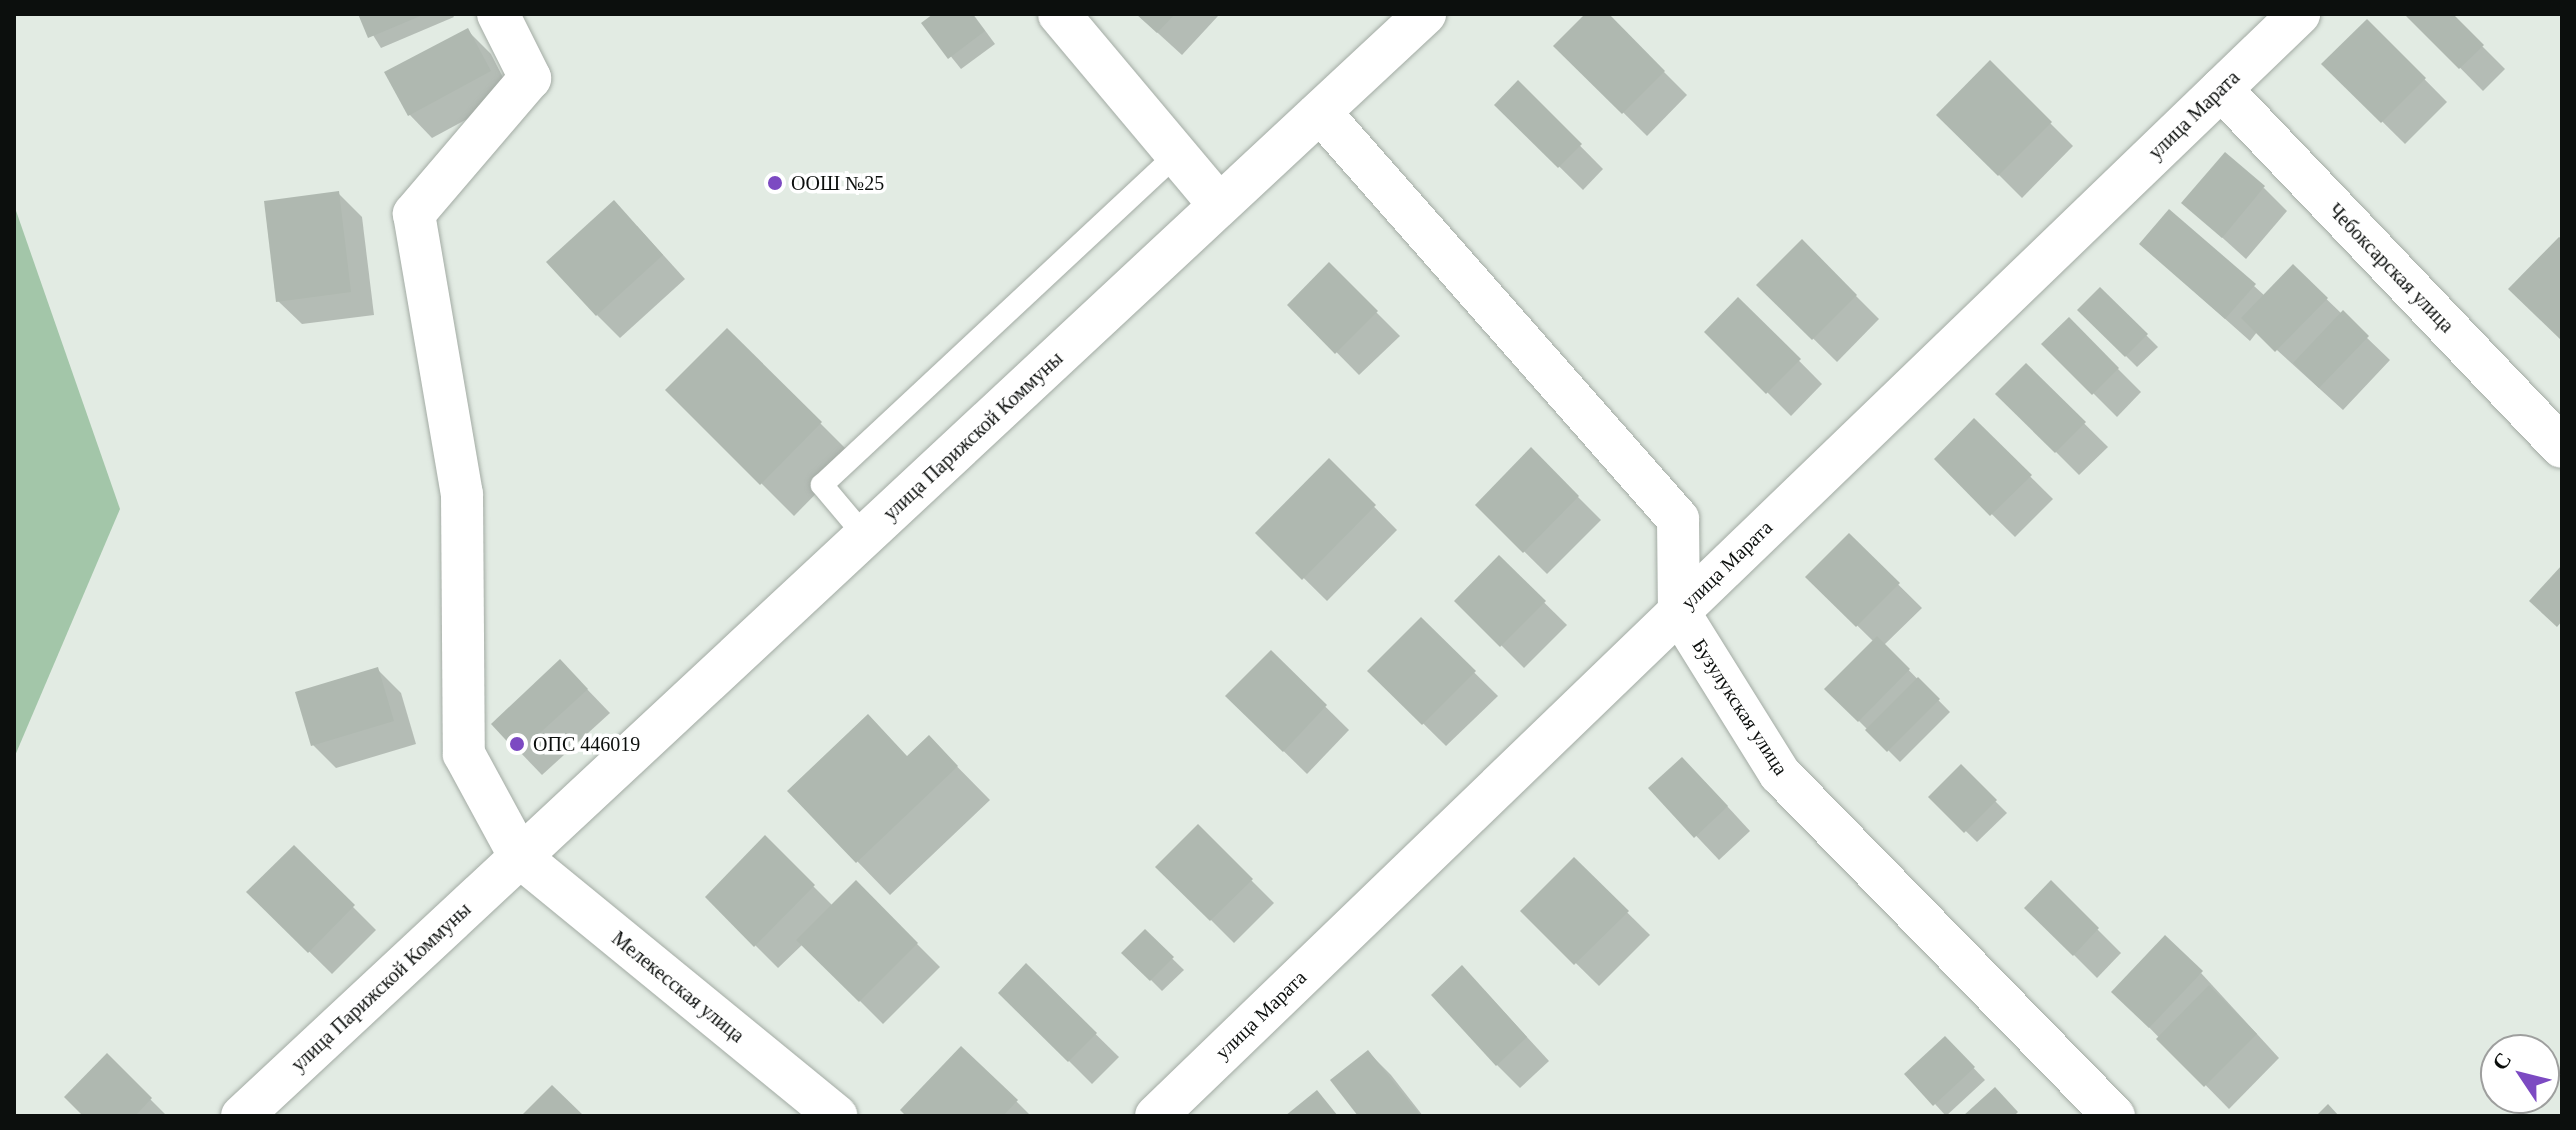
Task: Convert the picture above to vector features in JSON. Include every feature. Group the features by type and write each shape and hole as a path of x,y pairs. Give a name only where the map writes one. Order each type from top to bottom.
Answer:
{"street":[{"path":"498,14 530,78 414,214 462,494 464,754 520,857"},
{"path":"1059,14 1219,205"},
{"name":"улица Парижской Коммуны","path":"242,1116 1425,14"},
{"name":"улица Марата","path":"1156,1116 2299,14"},
{"name":"Чебоксарская улица","path":"2221,89 2562,447"},
{"path":"1320,112 1678,519 1679,612"},
{"name":"Бузулукская улица","path":"1679,612 1780,774 2114,1116"},
{"name":"Мелекесская улица","path":"520,857 836,1116"}],"lane":[{"path":"865,536 822,485 1177,154"}],"green space":[{"path":"14,205 120,509 14,758"}],"building":[{"path":"358,14 425,14 368,38"},
{"path":"933,14 972,14 985,31 948,59 921,23"},
{"path":"1136,14 1175,14 1157,33"},
{"path":"1585,14 1609,14 1665,71 1622,114 1553,46"},
{"path":"2404,14 2453,14 2484,45 2459,69"},
{"path":"2367,19 2426,78 2381,123 2321,64"},
{"path":"468,28 491,71 408,116 384,72"},
{"path":"1990,60 2052,122 1998,176 1936,115"},
{"path":"1518,80 1582,144 1558,168 1494,105"},
{"path":"2225,152 2265,186 2222,238 2181,203"},
{"path":"339,191 351,292 276,302 264,201"},
{"path":"614,200 663,255 596,316 546,262"},
{"path":"2169,209 2256,284 2225,319 2139,244"},
{"path":"2559,237 2562,239 2562,341 2508,289"},
{"path":"1802,239 1857,295 1812,340 1756,285"},
{"path":"1329,262 1378,311 1335,354 1287,305"},
{"path":"2293,264 2328,298 2275,352 2241,318"},
{"path":"2100,287 2148,334 2125,357 2077,310"},
{"path":"1738,297 1801,359 1766,394 1704,332"},
{"path":"2343,310 2369,336 2319,388 2293,363"},
{"path":"2069,317 2119,368 2092,395 2041,344"},
{"path":"727,328 822,422 760,485 665,390"},
{"path":"2026,363 2086,422 2055,453 1995,394"},
{"path":"1974,418 2032,475 1990,516 1934,459"},
{"path":"1531,447 1579,496 1523,553 1475,505"},
{"path":"1329,458 1376,505 1302,580 1255,533"},
{"path":"1849,533 1900,583 1856,627 1805,577"},
{"path":"1499,555 1546,601 1500,647 1454,601"},
{"path":"2562,565 2562,621 2557,627 2529,601"},
{"path":"1421,617 1476,671 1422,725 1367,671"},
{"path":"1877,636 1910,669 1858,722 1824,689"},
{"path":"1271,650 1327,705 1283,752 1225,696"},
{"path":"560,659 588,689 518,753 491,724"},
{"path":"378,667 394,721 311,746 295,692"},
{"path":"1918,677 1940,699 1887,752 1865,730"},
{"path":"868,714 907,756 929,735 958,766 856,863 787,791"},
{"path":"1682,757 1728,806 1694,838 1648,788"},
{"path":"1961,764 1997,800 1964,833 1928,797"},
{"path":"1198,824 1253,879 1210,921 1155,867"},
{"path":"765,835 815,885 754,947 705,897"},
{"path":"294,845 355,905 308,953 246,892"},
{"path":"1574,857 1629,911 1574,965 1520,911"},
{"path":"856,880 918,943 859,1002 796,940"},
{"path":"2051,880 2099,928 2073,956 2024,908"},
{"path":"1145,929 1174,957 1150,981 1121,953"},
{"path":"2165,935 2203,971 2149,1028 2111,992"},
{"path":"1026,963 1097,1033 1068,1062 998,993"},
{"path":"1462,965 1527,1037 1496,1066 1431,995"},
{"path":"2209,985 2257,1034 2204,1087 2156,1039"},
{"path":"1945,1036 1975,1067 1933,1106 1904,1074"},
{"path":"961,1046 1018,1100 1003,1116 906,1116 900,1110"},
{"path":"1368,1050 1421,1116 1358,1116 1330,1080"},
{"path":"107,1053 152,1098 135,1116 83,1116 64,1097"},
{"path":"552,1085 584,1116 521,1116"},
{"path":"1995,1087 2018,1112 2014,1116 1963,1116"},
{"path":"1317,1090 1338,1116 1285,1116"},
{"path":"2328,1104 2339,1116 2316,1116"}],"place":[{"name":"ООШ №25","path":"775,183"},
{"name":"ОПС 446019","path":"517,744"}]}
